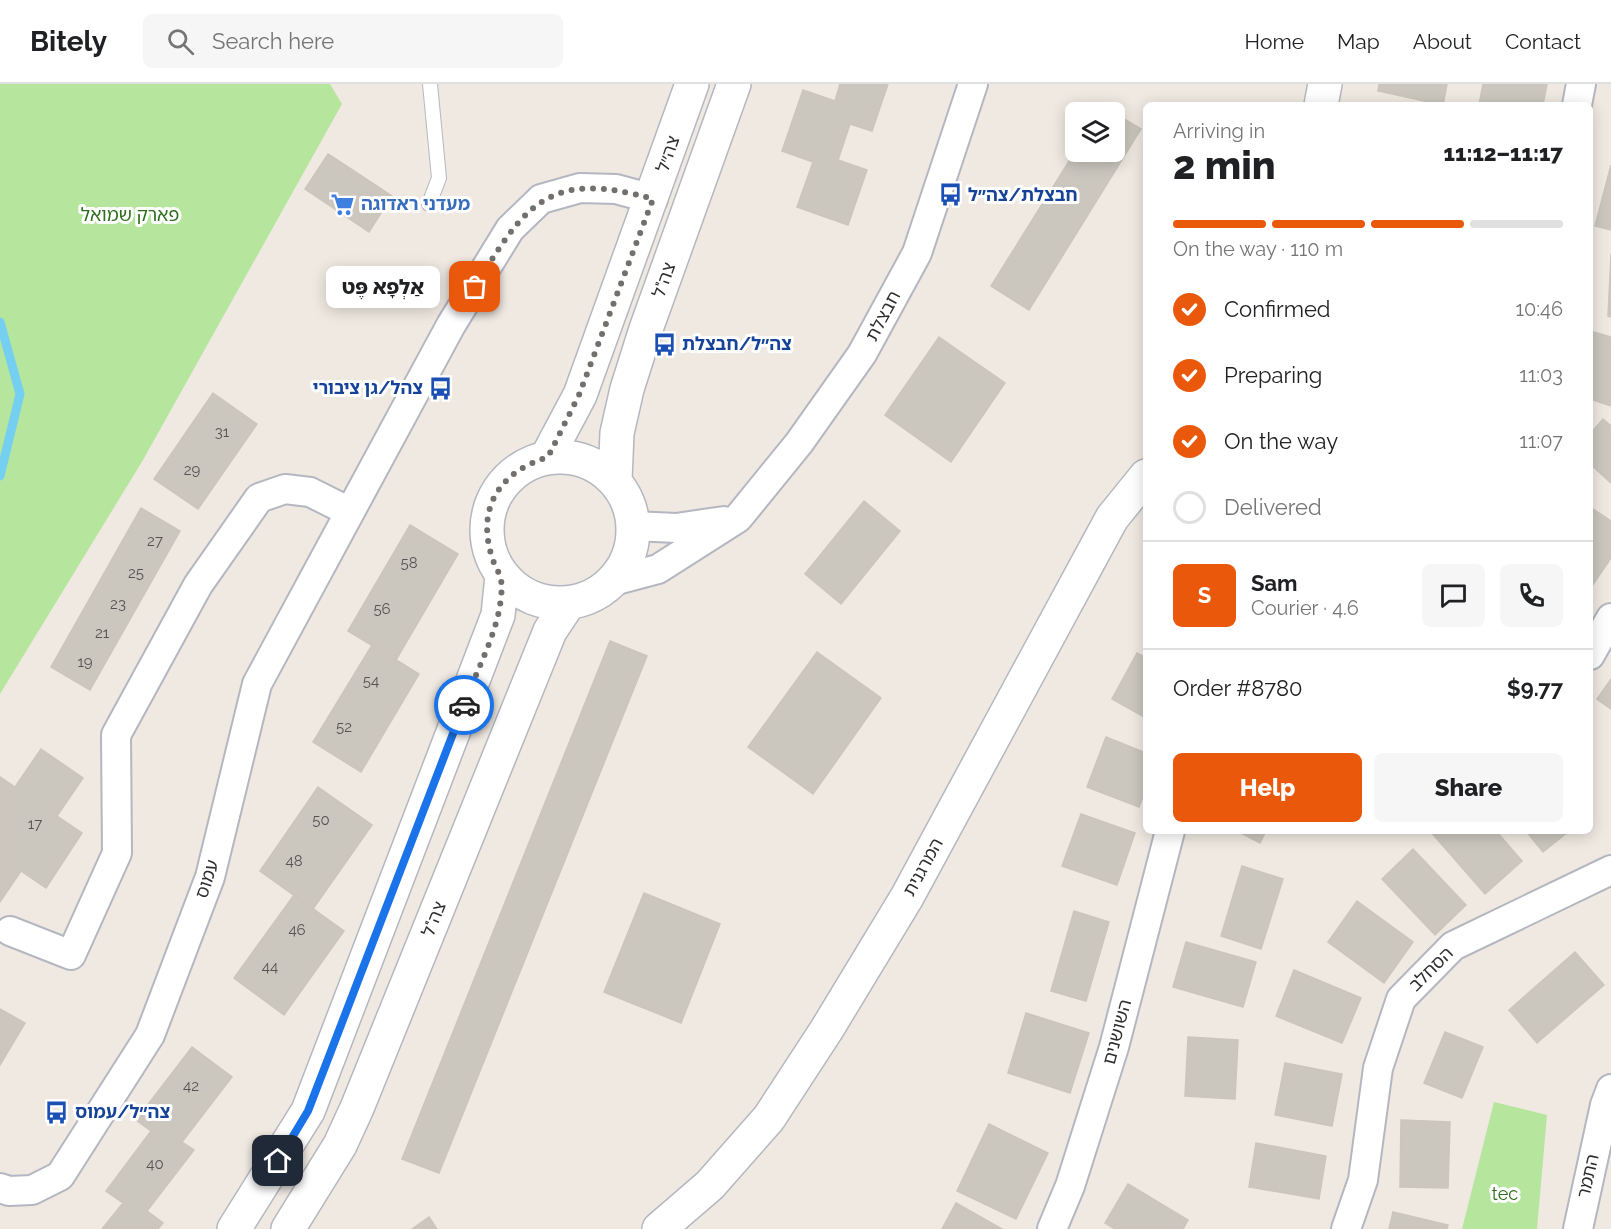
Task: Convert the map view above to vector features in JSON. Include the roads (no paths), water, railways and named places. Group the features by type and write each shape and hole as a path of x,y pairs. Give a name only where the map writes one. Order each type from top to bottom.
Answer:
{"main road":[{"name":"צה״ל","path":"548,457 579,395 653,199 692,84"},
{"name":"צה\"ל","path":"615,480 617,433 627,389 646,329 734,84"},
{"path":"1322,102 1325,84"},
{"path":"548,457 572,457 588,462 615,480 628,502 633,526 632,546 625,565 613,581 600,592 567,604 549,603 531,598 515,589 502,576 491,557 486,536 488,514 509,476 526,463 548,457"},
{"name":"המרגנית","path":"659,1229 710,1185 769,1118 827,1029 907,897 1112,518 1143,480"},
{"path":"234,1229 308,1111 498,615 502,576"},
{"name":"צה\"ל","path":"288,1229 334,1155 357,1108 550,632 567,604"}],"street":[{"name":"חבצלת","path":"613,581 658,569 738,518 799,443 862,354 917,254 973,84"},
{"path":"1578,102 1581,84"},
{"name":"עמוס","path":"0,1188 9,1191 32,1190 60,1176 150,1035 210,877 257,684 451,325 510,229 541,199 580,188 616,189 653,199"},
{"path":"10,931 71,955 117,853 116,735 198,585 259,498 285,489 310,492 350,512"},
{"path":"633,526 676,528 715,524 738,518"},
{"path":"1593,650 1611,618"},
{"name":"השושנים","path":"1052,1229 1070,1186 1114,1047 1169,834"},
{"name":"הסחלב","path":"1346,1229 1364,1180 1378,1068 1401,999 1453,946 1611,870"},
{"name":"התמר","path":"1578,1229 1605,1105 1611,1089"}],"lane":[{"path":"429,204 440,178 430,84"}],"waterway":[{"path":"0,322 20,394 0,476"}],"place":[{"name":"חבצלת/צה״ל","path":"950,195"},
{"name":"מעדני ראדוגה","path":"343,204"},
{"name":"אַלְפָא פֶּט","path":"475,287"},
{"name":"צה״ל/חבצלת","path":"664,344"},
{"name":"צהל/גן ציבורי","path":"441,388"},
{"name":"צה״ל/עמוס","path":"57,1112"}],"park label":[{"name":"פארק שמואל","path":"130,215"},
{"name":"tec","path":"1505,1194"}]}
